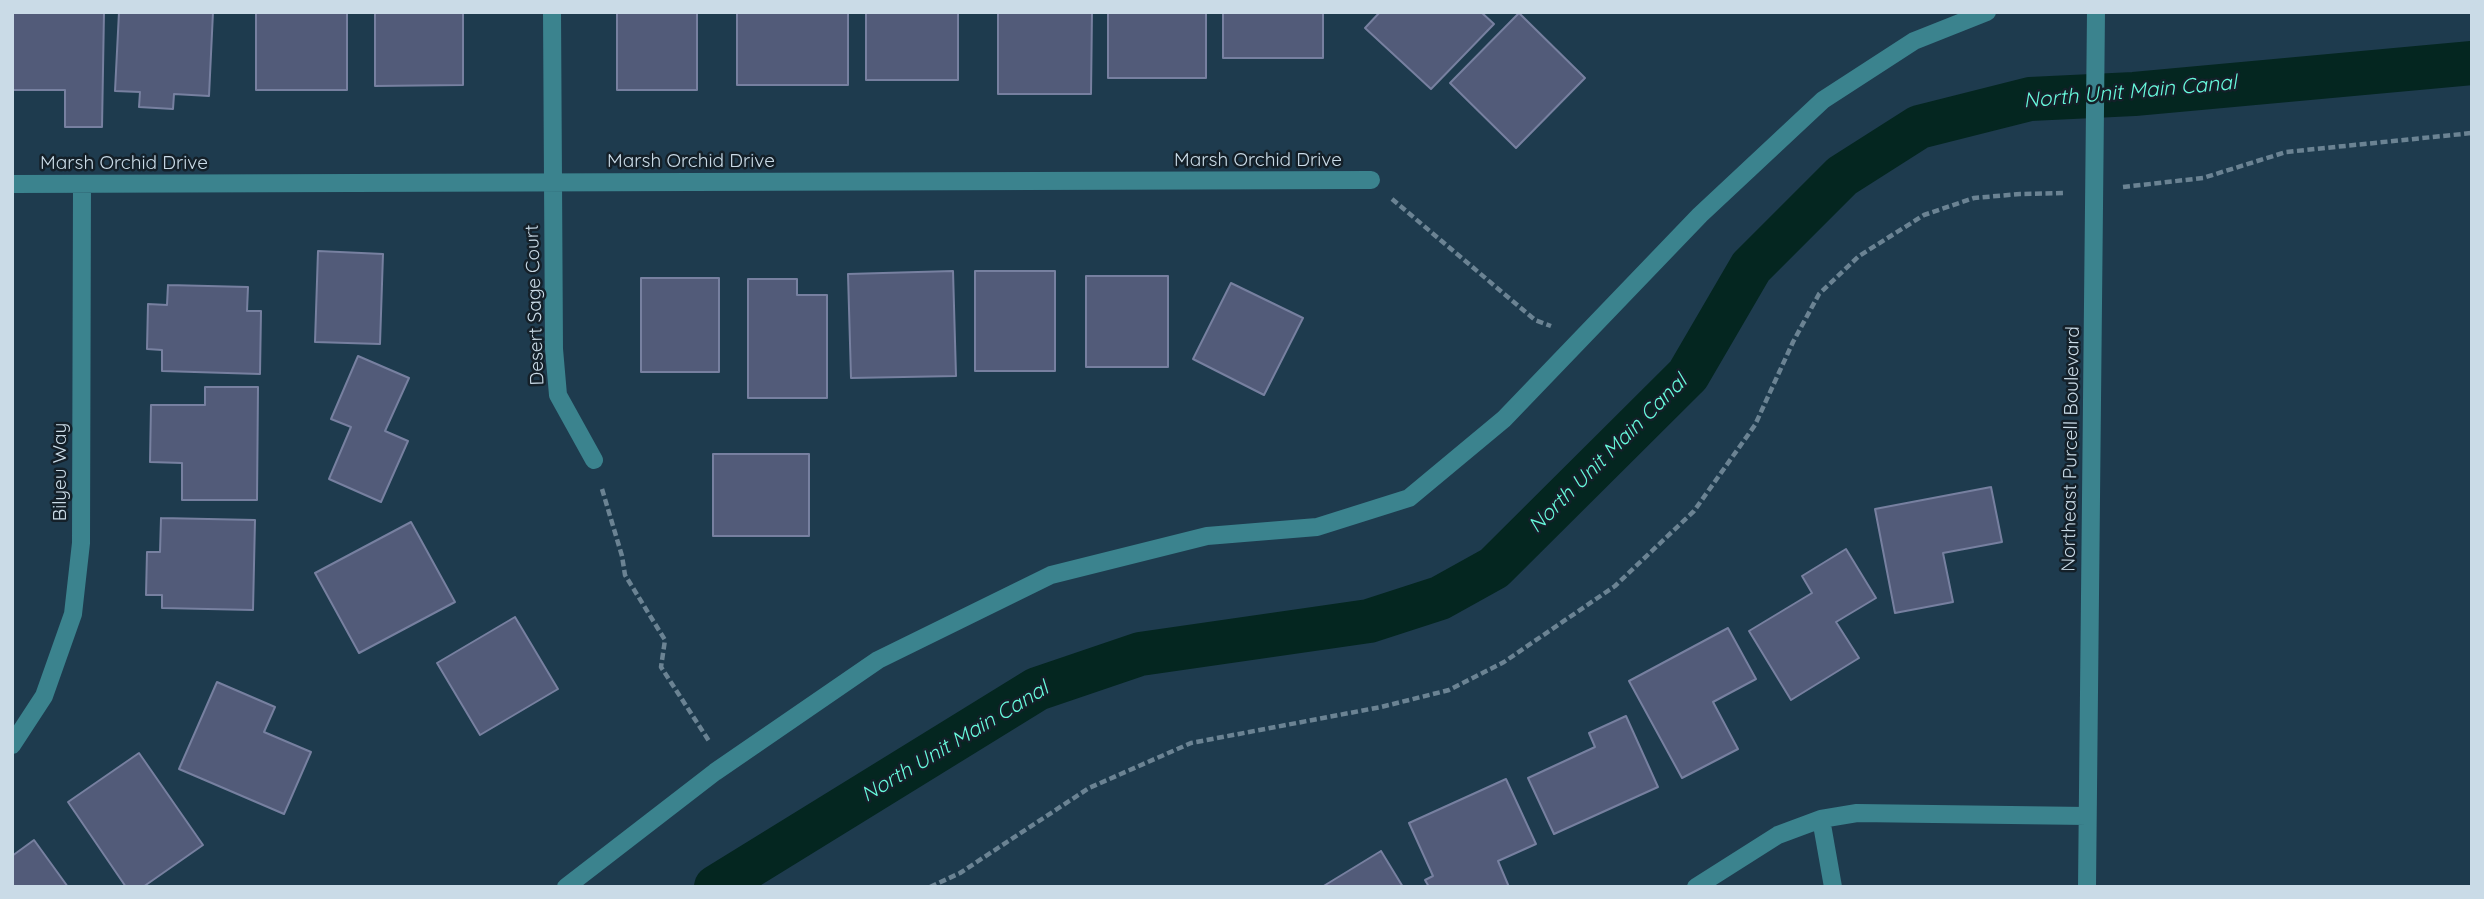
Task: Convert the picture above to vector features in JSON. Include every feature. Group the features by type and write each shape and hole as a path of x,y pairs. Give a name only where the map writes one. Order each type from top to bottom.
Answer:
{"street":[{"name":"Desert Sage Court","path":"552,12 554,349 558,395 594,460"},
{"path":"566,887 725,765 878,660 1051,575 1207,536 1317,527 1409,498 1504,419 1700,215 1823,100 1914,41 1987,12"},
{"name":"Northeast Purcell Boulevard","path":"2087,887 2096,12"},
{"name":"Marsh Orchid Drive","path":"12,184 1371,180"},
{"name":"Bilyeu Way","path":"12,745 44,696 73,614 81,543 82,185"},
{"path":"1696,887 1778,835 1821,819 1857,813 2087,816"},
{"path":"1821,819 1833,887"}],"path":[{"path":"930,887 960,873 1090,788 1191,743 1381,707 1435,694 1449,690 1504,662 1615,586 1694,511 1755,425 1793,342 1819,294 1859,256 1924,215 1974,198 2095,184 2139,185 2203,178 2286,152 2472,133"},
{"path":"1371,180 1428,232 1535,320 1581,339"},
{"path":"594,460 625,575 665,640 661,667 725,765"}],"building":[{"path":"12,12 104,12 102,127 65,127 65,90 12,90"},
{"path":"119,12 213,12 209,96 174,94 173,109 139,107 140,92 115,91"},
{"path":"256,12 347,12 347,90 256,90"},
{"path":"375,12 463,12 463,85 375,86"},
{"path":"617,12 697,12 697,90 617,90"},
{"path":"737,12 848,12 848,85 737,85"},
{"path":"866,12 958,12 958,80 866,80"},
{"path":"998,12 1092,12 1091,94 998,94"},
{"path":"1108,12 1206,12 1206,78 1108,78"},
{"path":"1223,12 1323,12 1323,58 1223,58"},
{"path":"1380,12 1481,12 1494,24 1431,89 1365,28"},
{"path":"1519,13 1585,78 1516,148 1450,83"},
{"path":"318,251 383,254 380,344 315,342"},
{"path":"953,271 956,376 851,378 848,274"},
{"path":"975,271 1055,271 1055,371 975,371"},
{"path":"1086,276 1168,276 1168,367 1086,367"},
{"path":"641,278 719,278 719,372 641,372"},
{"path":"748,279 797,279 797,295 827,295 827,398 748,398"},
{"path":"1231,283 1303,318 1264,395 1193,359"},
{"path":"168,285 248,287 247,311 261,311 260,374 162,371 162,350 147,349 148,304 167,305"},
{"path":"358,356 409,378 385,431 408,441 381,502 329,479 351,427 331,419"},
{"path":"205,387 258,387 257,500 182,500 182,463 150,462 151,405 205,405"},
{"path":"713,454 809,454 809,536 713,536"},
{"path":"1991,487 2002,542 1943,553 1953,602 1895,613 1875,509"},
{"path":"161,518 255,520 253,610 162,608 162,595 146,595 147,552 160,552"},
{"path":"411,522 455,602 359,653 315,573"},
{"path":"1846,549 1876,598 1836,622 1859,658 1791,700 1749,631 1812,593 1802,576"},
{"path":"515,617 558,689 480,735 437,663"},
{"path":"1728,628 1756,679 1713,702 1738,749 1682,778 1629,681"},
{"path":"217,682 275,707 264,732 311,752 284,814 179,769"},
{"path":"1626,716 1658,787 1554,834 1528,778 1595,747 1589,733"},
{"path":"139,753 203,845 143,887 126,887 68,802"},
{"path":"1506,779 1536,844 1498,861 1509,887 1429,887 1425,880 1433,876 1409,823"},
{"path":"34,840 68,887 12,887 12,856"},
{"path":"1381,851 1403,887 1322,887"}],"waterway":[{"name":"North Unit Main Canal","path":"716,887 1037,689 1140,654 1369,621 1440,598 1494,568 1688,375 1751,267 1842,176 1919,127 2030,99 2134,94 2472,63"}]}
